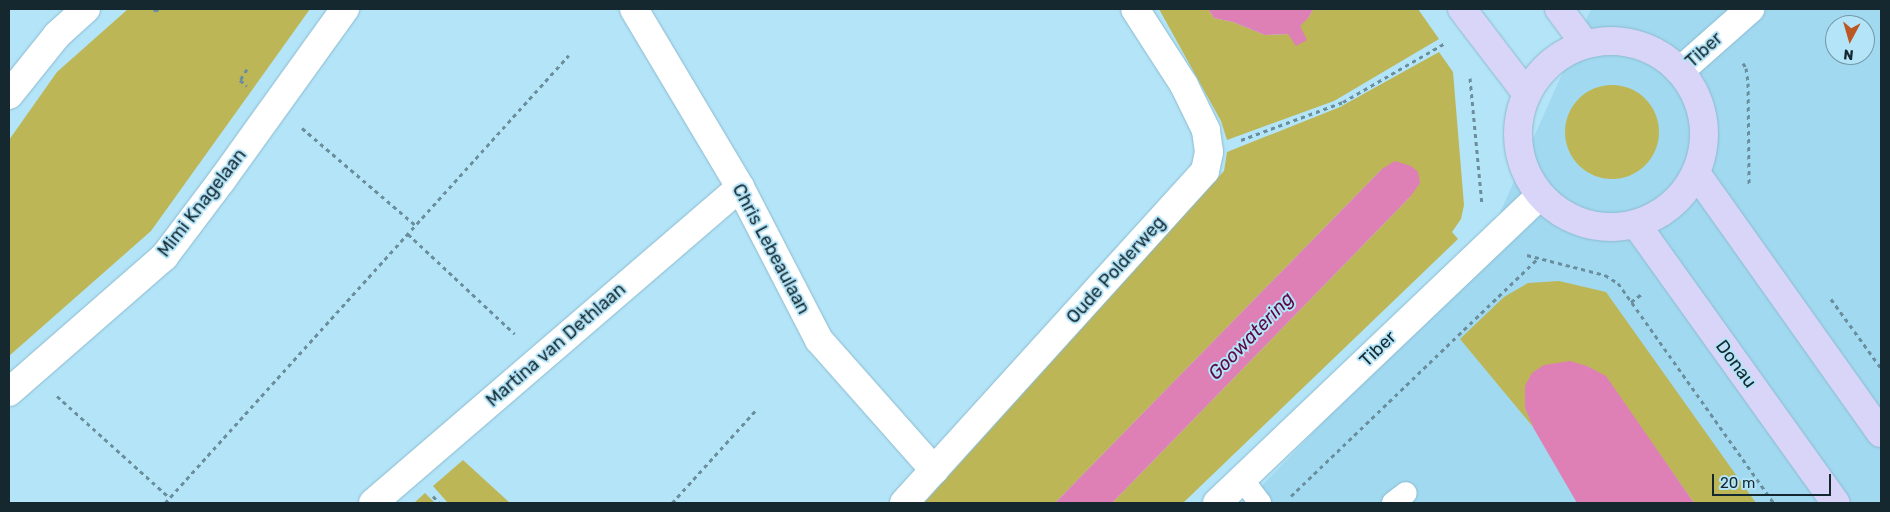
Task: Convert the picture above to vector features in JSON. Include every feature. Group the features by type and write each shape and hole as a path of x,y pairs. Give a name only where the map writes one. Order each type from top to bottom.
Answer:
{"main road":[{"path":"1462,9 1527,94"},
{"path":"1559,9 1585,44"},
{"path":"1611,41 1636,44 1660,55 1680,71 1696,94 1704,120 1704,147 1696,173 1682,196 1661,213 1636,224 1611,227 1586,224 1562,214 1540,195 1527,175 1519,148 1519,121 1527,94 1541,72 1561,55 1585,44 1611,41"},
{"path":"1696,173 1881,433"},
{"name":"Donau","path":"1636,224 1836,503"}],"street":[{"path":"9,95 56,35 86,9"},
{"name":"Mimi Knagelaan","path":"9,392 164,257 345,9"},
{"name":"Chris Lebeaulaan","path":"634,9 740,187 819,340 934,470"},
{"name":"Oude Polderweg","path":"904,503 1205,171 1208,144 1206,130 1184,85 1135,9"},
{"name":"Tiber","path":"1680,71 1750,9"},
{"name":"Martina van Dethlaan","path":"373,503 740,187"},
{"name":"Tiber","path":"1217,503 1540,195"}],"lane":[{"path":"1242,479 1260,503"}],"path":[{"path":"154,9 156,11 158,9"},
{"path":"1719,36 1744,64 1747,74 1749,189"},
{"path":"1208,144 1227,146 1343,102 1447,41"},
{"path":"165,503 569,55"},
{"path":"276,106 415,225"},
{"path":"408,234 541,357"},
{"path":"1290,496 1537,259"},
{"path":"1631,302 1774,503"},
{"path":"31,372 170,498"},
{"path":"672,503 756,410"}],"shaded area":[{"path":"128,9 310,9 151,231 9,356 9,140 57,72"},
{"path":"1159,9 1208,9 1214,18 1233,22 1265,35 1288,34 1309,17 1313,9 1418,9 1439,39 1334,101 1227,140 1221,121"},
{"path":"1591,9 1881,9 1881,503 1245,503 1478,262"},
{"path":"1439,52 1453,72 1464,205 1461,219 1452,232 1458,239 1183,503 1112,503 1410,197 1382,169 1055,503 924,503 1224,171 1227,152 1340,107"},
{"path":"1612,85 1630,88 1645,99 1656,114 1659,132 1656,150 1645,165 1630,176 1612,179 1594,176 1579,165 1568,150 1565,132 1568,114 1579,99 1594,88"},
{"path":"1559,281 1606,292 1756,503 1694,503 1606,377 1587,366 1525,408 1534,428 1460,339 1504,297 1528,283"},
{"path":"463,460 510,503 448,503 433,486"},
{"path":"425,493 435,503 414,503"}],"water":[{"path":"1208,9 1313,9 1309,17 1300,26 1307,40 1296,46 1288,34 1265,35 1233,22 1214,18"},
{"name":"Goowatering","path":"1395,161 1411,166 1418,172 1420,183 1410,197 1112,503 1055,503 1382,169"},
{"path":"1570,361 1587,366 1606,376 1694,503 1577,503 1534,429 1525,408 1525,386 1532,373 1544,365"}]}
